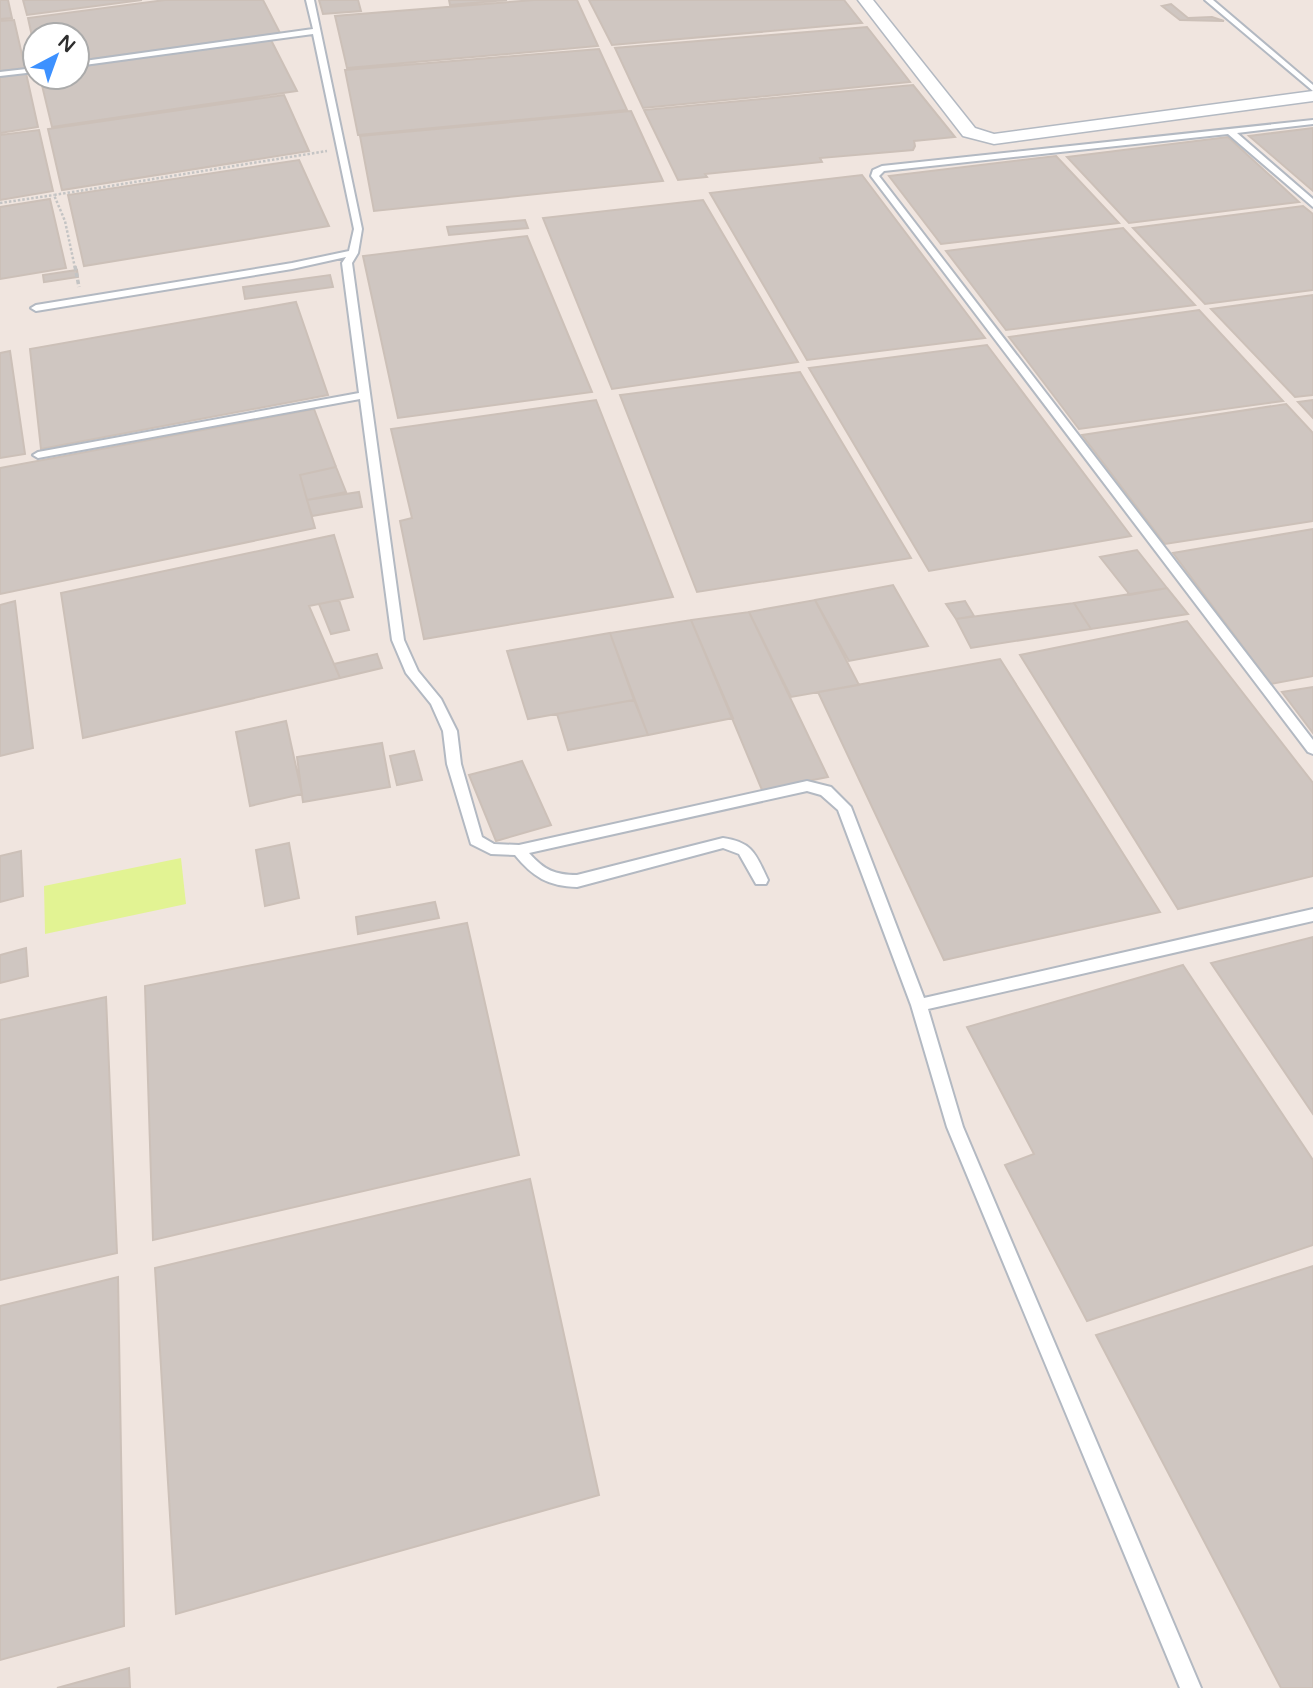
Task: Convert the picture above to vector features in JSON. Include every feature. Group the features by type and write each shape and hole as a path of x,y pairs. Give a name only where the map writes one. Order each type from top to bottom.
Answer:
{"street":[{"path":"865,0 969,132 994,139 1313,96"}],"lane":[{"path":"310,0 358,229 353,253 347,263 398,640 412,673 436,702 450,731 454,764 476,840 491,849 519,850 807,786 826,791 844,807 919,1005 955,1127 1191,1688"},
{"path":"1209,0 1313,89"},
{"path":"91,62 316,31"},
{"path":"0,74 21,72"},
{"path":"1313,122 882,169 876,172 875,176 1313,749"},
{"path":"1230,131 1313,204"},
{"path":"36,308 292,266 353,253"},
{"path":"37,455 363,395"},
{"path":"519,850 539,875 556,881 577,881 723,843 736,844 746,849 761,880"},
{"path":"919,1005 1313,915"}],"path":[{"path":"0,203 342,149"},
{"path":"54,195 65,221 81,300"}],"green space":[{"path":"181,858 186,904 45,934 44,886"}],"building":[{"path":"0,0 8,0 12,18 0,19"},
{"path":"23,0 142,0 27,15"},
{"path":"165,0 263,0 280,33 91,59 91,21 29,21 28,18"},
{"path":"319,0 358,0 361,11 323,14"},
{"path":"449,0 507,0 450,5"},
{"path":"534,0 577,0 598,46 347,68 335,16"},
{"path":"589,0 844,0 862,23 612,45"},
{"path":"1171,4 1188,18 1212,17 1224,21 1180,20 1162,6"},
{"path":"14,20 21,51 21,68 0,71 0,21"},
{"path":"867,27 910,82 643,108 615,48"},
{"path":"271,40 297,91 52,127 43,91 91,91 91,65"},
{"path":"599,49 627,110 358,135 345,70"},
{"path":"21,74 21,91 30,91 38,127 0,133 0,77"},
{"path":"913,85 955,137 914,141 913,150 820,158 822,162 705,174 707,177 678,180 644,110"},
{"path":"284,95 309,151 62,190 48,129"},
{"path":"631,111 663,181 374,211 360,136"},
{"path":"1313,128 1313,191 1249,136"},
{"path":"39,130 53,191 0,200 0,135"},
{"path":"1228,137 1299,202 1129,223 1067,157"},
{"path":"1056,156 1119,223 941,244 889,176"},
{"path":"299,160 329,226 84,266 68,195"},
{"path":"862,175 985,338 807,360 710,193"},
{"path":"50,199 66,268 0,279 0,207"},
{"path":"703,200 798,362 612,389 543,218"},
{"path":"1303,206 1313,214 1313,290 1205,304 1133,228"},
{"path":"525,220 528,228 449,235 447,227"},
{"path":"1123,228 1195,305 1006,330 946,251"},
{"path":"527,236 592,392 398,418 363,256"},
{"path":"77,270 78,277 44,282 43,275"},
{"path":"330,275 333,287 245,299 243,287"},
{"path":"1313,295 1313,395 1295,397 1211,309"},
{"path":"296,302 328,395 41,449 30,349"},
{"path":"1199,310 1283,401 1079,429 1009,337"},
{"path":"987,345 1131,536 929,571 809,368"},
{"path":"10,351 25,454 0,458 0,353"},
{"path":"800,372 911,558 697,592 620,395"},
{"path":"596,400 673,597 424,639 400,521 412,518 391,429"},
{"path":"1313,400 1313,418 1298,402"},
{"path":"1286,404 1313,433 1313,521 1165,544 1082,435"},
{"path":"314,409 336,467 300,475 315,528 0,594 0,468"},
{"path":"336,467 346,492 307,500 300,475"},
{"path":"359,492 362,507 312,516 307,500"},
{"path":"1313,529 1313,676 1271,684 1173,553"},
{"path":"334,535 353,597 309,606 340,678 83,738 61,593"},
{"path":"1137,550 1167,588 1130,595 1100,557"},
{"path":"893,585 928,646 849,661 815,600"},
{"path":"1167,588 1188,614 1091,629 1074,603"},
{"path":"339,600 349,630 331,634 319,604"},
{"path":"815,600 859,685 791,697 749,612"},
{"path":"15,601 33,748 0,756 0,605"},
{"path":"965,601 974,616 956,619 946,604"},
{"path":"1074,603 1091,629 971,648 956,619"},
{"path":"749,612 828,777 762,790 691,620"},
{"path":"691,620 733,718 648,735 610,633"},
{"path":"1187,621 1313,783 1313,876 1178,909 1020,655"},
{"path":"610,633 634,700 528,719 507,651"},
{"path":"377,654 382,668 340,678 334,664"},
{"path":"1000,659 1160,912 944,960 818,692"},
{"path":"1313,687 1313,733 1282,692"},
{"path":"634,700 648,735 568,750 557,714"},
{"path":"286,721 302,794 250,806 236,732"},
{"path":"382,743 390,787 303,802 297,757"},
{"path":"414,751 422,780 397,785 390,756"},
{"path":"522,761 551,825 496,841 469,775"},
{"path":"289,843 299,898 265,906 256,850"},
{"path":"21,851 23,896 0,902 0,856"},
{"path":"435,902 439,918 358,934 356,917"},
{"path":"467,923 519,1155 153,1240 145,986"},
{"path":"1313,937 1313,1114 1211,963"},
{"path":"26,948 28,976 0,983 0,955"},
{"path":"1183,965 1313,1160 1313,1245 1087,1321 1005,1165 1034,1154 967,1027"},
{"path":"106,997 117,1253 0,1280 0,1020"},
{"path":"530,1179 599,1495 176,1614 155,1268"},
{"path":"1313,1266 1313,1688 1281,1688 1096,1335"},
{"path":"118,1277 124,1626 0,1660 0,1306"},
{"path":"129,1668 130,1688 57,1688"}]}
